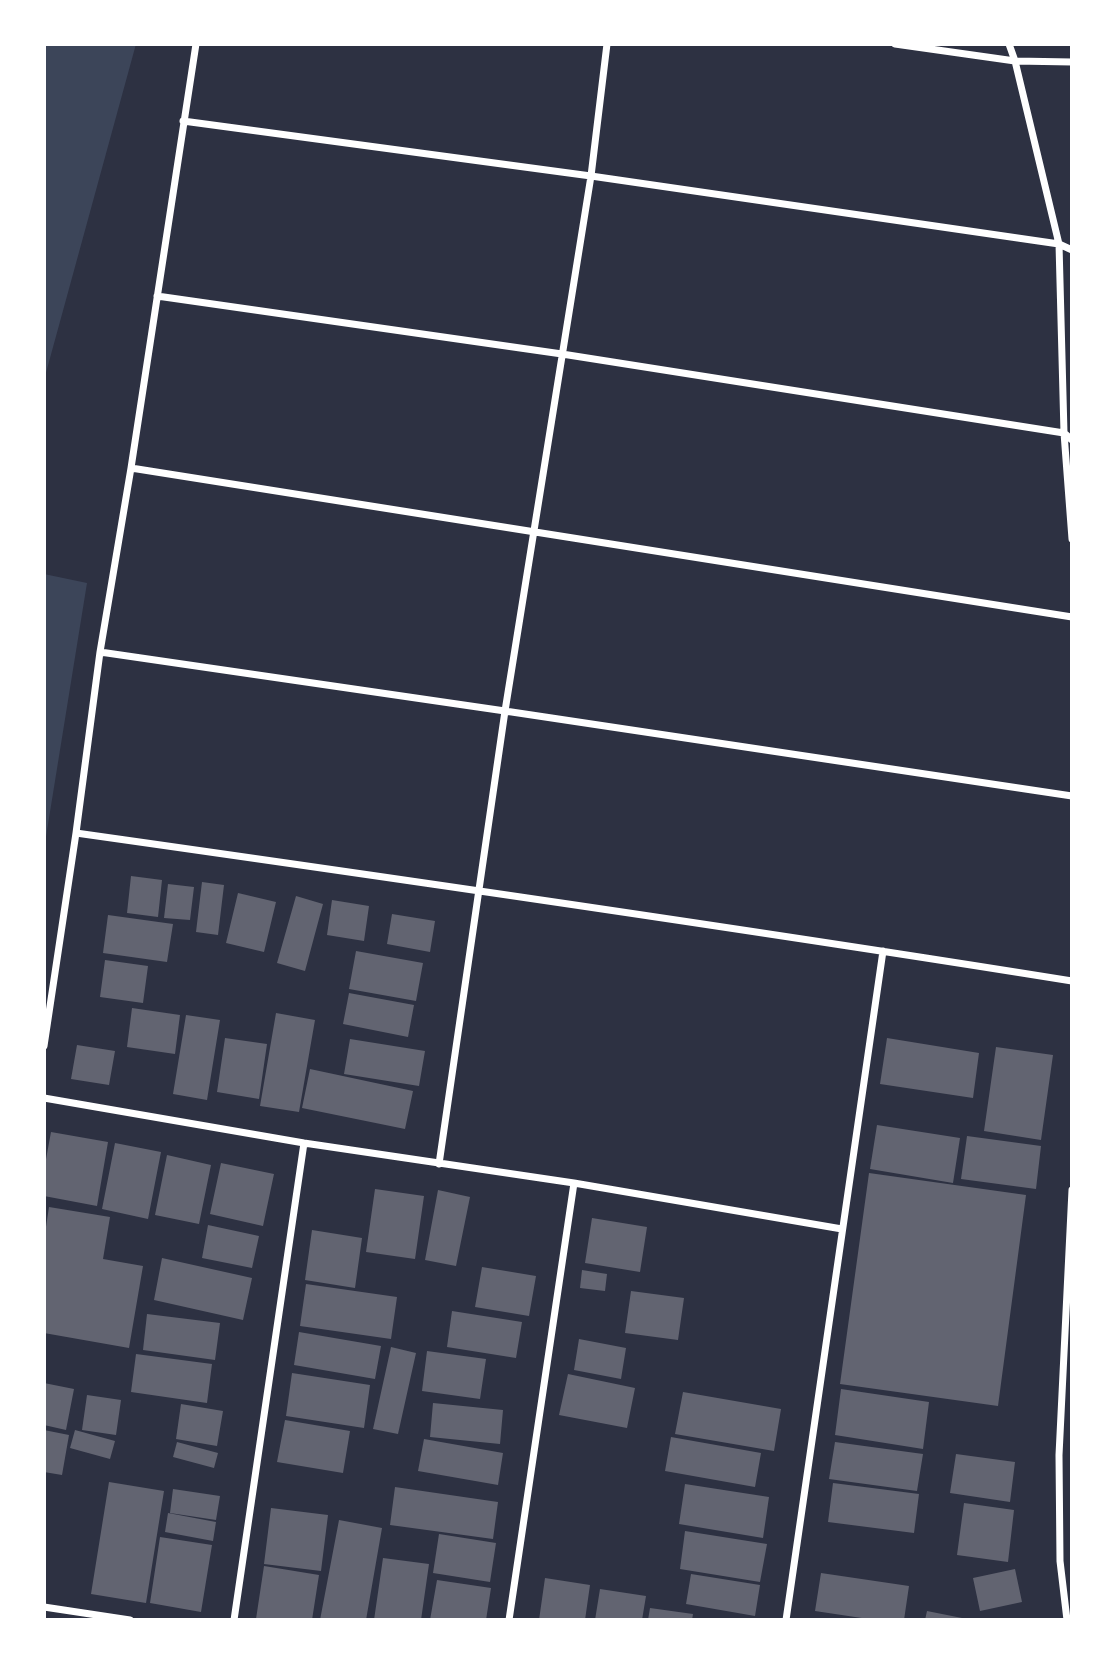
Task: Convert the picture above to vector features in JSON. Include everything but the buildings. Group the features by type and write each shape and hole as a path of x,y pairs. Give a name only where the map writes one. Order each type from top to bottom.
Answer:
{"street":[{"path":"44,1046 100,652 196,44"},
{"path":"439,1164 506,711 591,176 607,44"},
{"path":"894,44 1015,61 1072,62"},
{"path":"1009,44 1059,244 1064,433 1072,539"},
{"path":"183,121 591,176 1059,244 1072,250"},
{"path":"157,296 562,354 1064,433 1072,440"},
{"path":"131,468 1072,617"},
{"path":"100,652 1072,796"},
{"path":"76,833 479,890 1072,981"},
{"path":"786,1620 883,951"},
{"path":"44,1098 304,1143 573,1183 842,1229"},
{"path":"234,1620 304,1143"},
{"path":"509,1620 573,1183"},
{"path":"1067,1620 1060,1560 1059,1455 1069,1307 1072,1190"},
{"path":"44,1607 131,1620"}],"shaded area":[{"path":"44,44 136,44 44,380"},
{"path":"44,574 87,583 44,849"}]}
